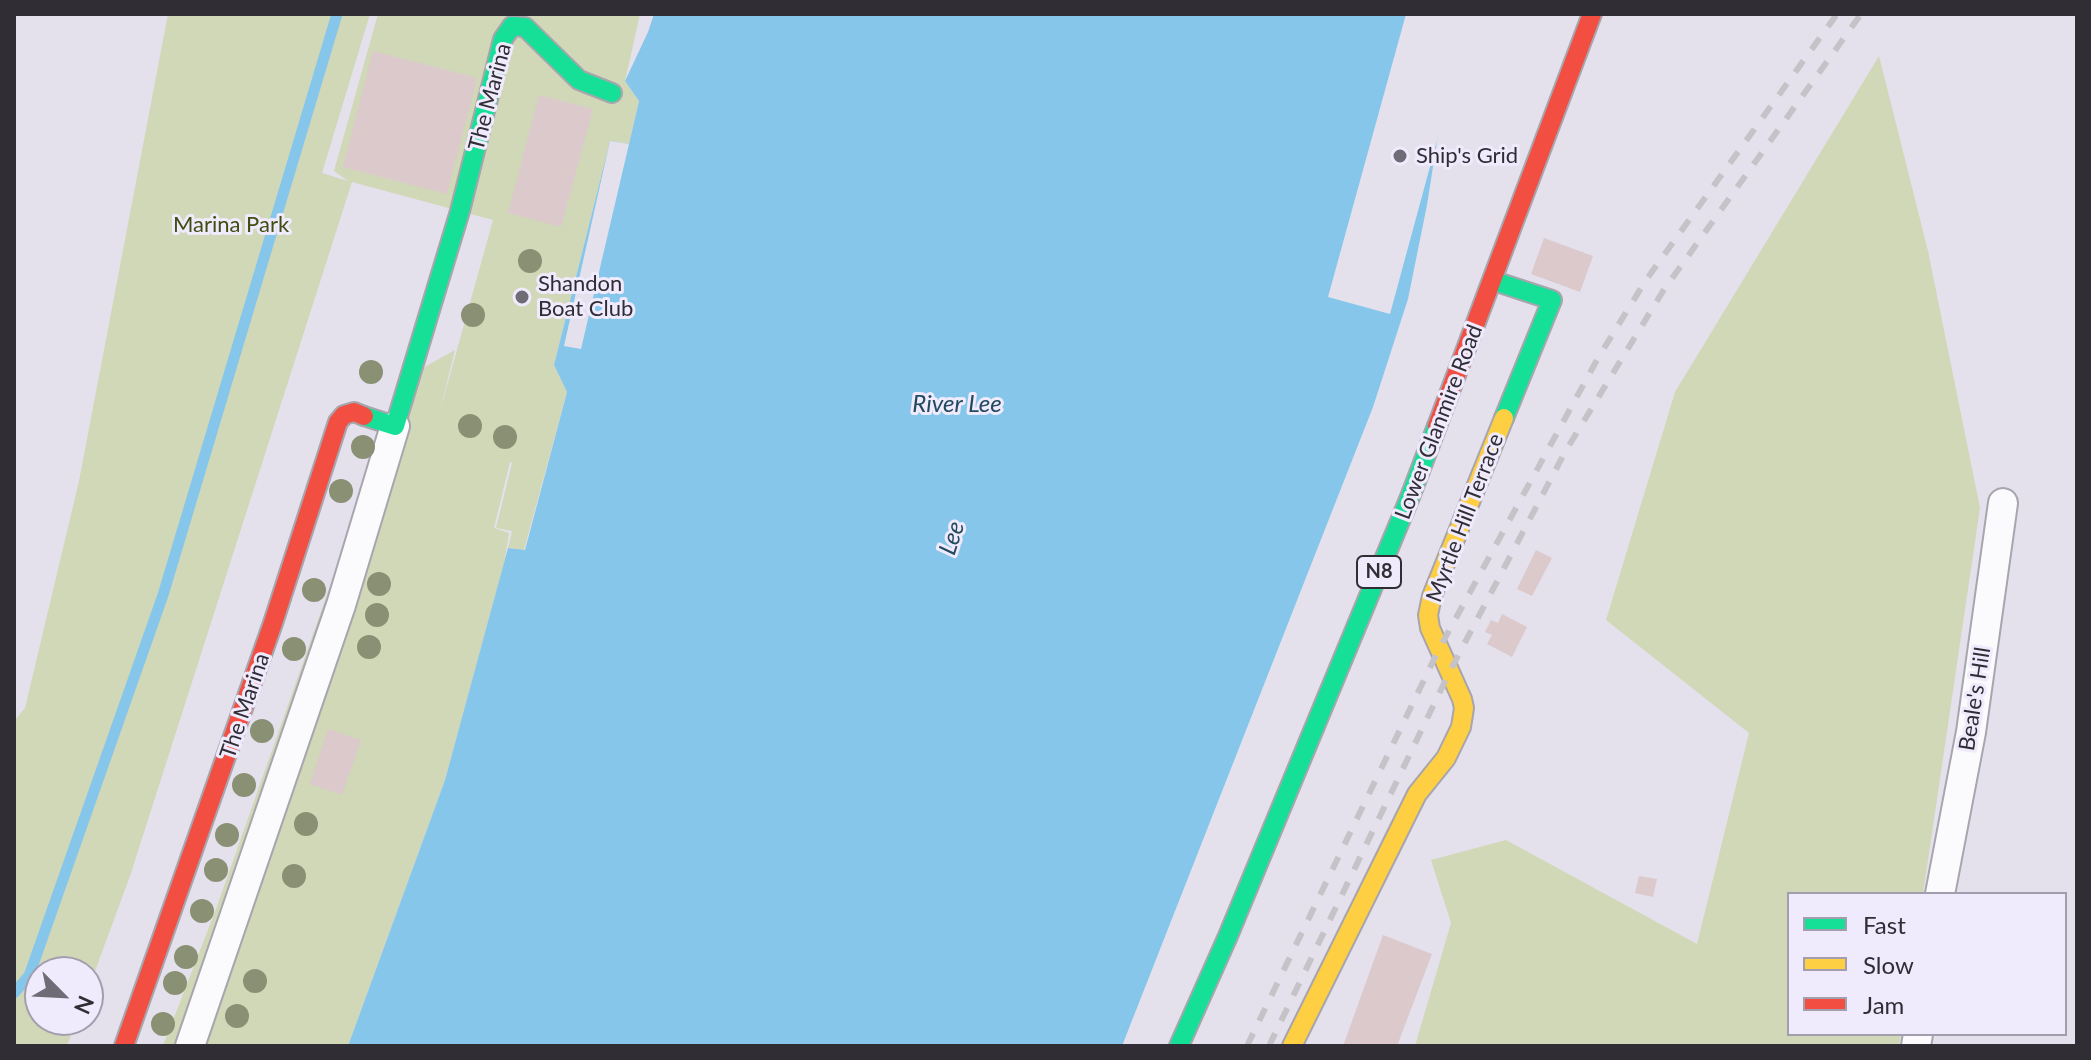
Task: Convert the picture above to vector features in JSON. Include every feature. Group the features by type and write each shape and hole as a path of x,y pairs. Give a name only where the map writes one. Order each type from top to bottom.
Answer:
{"main road":[{"name":"Lower Glanmire Road","path":"1179,1046 1228,936 1398,525 1494,281 1592,14"},
{"name":"The Marina","path":"124,1046 273,623 338,422 344,415 354,412 395,426 460,211 503,39 512,26 525,27 579,80 612,93"},
{"name":"Myrtle Hill Terrace","path":"1292,1046 1417,794 1446,758 1461,727 1462,699 1430,628 1428,615 1432,596 1552,300 1494,281"}],"street":[{"name":"The Marina","path":"190,1046 341,605 395,426"},
{"name":"Beale's Hill","path":"1940,892 1971,732 2003,503"}],"green space":[{"name":"Marina Park","path":"168,14 370,14 322,173 348,181 334,171 378,14 640,14 625,81 639,101 629,144 610,141 554,365 567,392 524,550 508,548 512,531 496,528 510,462 494,528 509,533 504,564 445,780 348,1046 163,1046 216,909 403,379 455,350 440,411 493,220 352,182 130,876 101,956 24,956 24,1036 71,1036 67,1046 14,1046 14,721 25,708 79,481"},
{"path":"1879,56 1928,251 1980,508 1923,892 1787,892 1787,1036 1901,1036 1899,1046 1415,1046 1451,923 1431,860 1506,840 1697,944 1749,733 1606,620 1675,392"}],"water":[{"name":"River Lee","path":"654,14 1451,14 1449,65 1427,205 1408,299 1373,407 1122,1046 348,1046 445,780 508,548 525,550 567,392 554,365 610,141 629,144 639,101 625,81"}],"pier":[{"name":"Ship's Grid","path":"1406,14 1455,14 1453,65 1447,104 1390,314 1328,297"},
{"path":"610,141 629,144 581,349 564,346"}],"building":[{"path":"373,51 477,78 447,194 343,167"},
{"path":"539,95 593,109 561,227 508,213"},
{"path":"1544,238 1593,256 1580,292 1531,274"},
{"path":"1536,550 1552,558 1532,596 1517,589"},
{"path":"1502,614 1527,627 1512,657 1487,644 1492,635 1485,632 1491,620 1498,623"},
{"path":"328,729 361,740 342,795 310,784"},
{"path":"1639,876 1657,879 1653,897 1635,893"},
{"path":"1383,935 1432,954 1397,1046 1343,1046"}],"waterway":[{"path":"14,993 29,976 163,595 337,14"}],"railway":[{"path":"1247,1046 1439,649 1598,358 1646,280 1837,14"},
{"path":"1269,1046 1450,671 1565,452 1663,291 1861,14"}],"traffic: fast":[{"path":"364,416 395,426 460,211 503,39 512,26 525,27 579,80 612,93"},
{"path":"1494,281 1552,300 1504,418"},
{"path":"1179,1046 1228,936 1437,426"}],"traffic: slow":[{"path":"1292,1046 1417,794 1446,758 1461,727 1462,699 1430,628 1428,615 1432,596 1504,418"}],"traffic: jam":[{"path":"1437,426 1592,14"},
{"path":"124,1046 273,623 338,422 344,415 354,412 364,416"}],"place":[{"name":"Ship's Grid","path":"1400,156"},
{"name":"Shandon Boat Club","path":"522,297"}],"water label":[{"name":"Lee","path":"952,538"}]}
